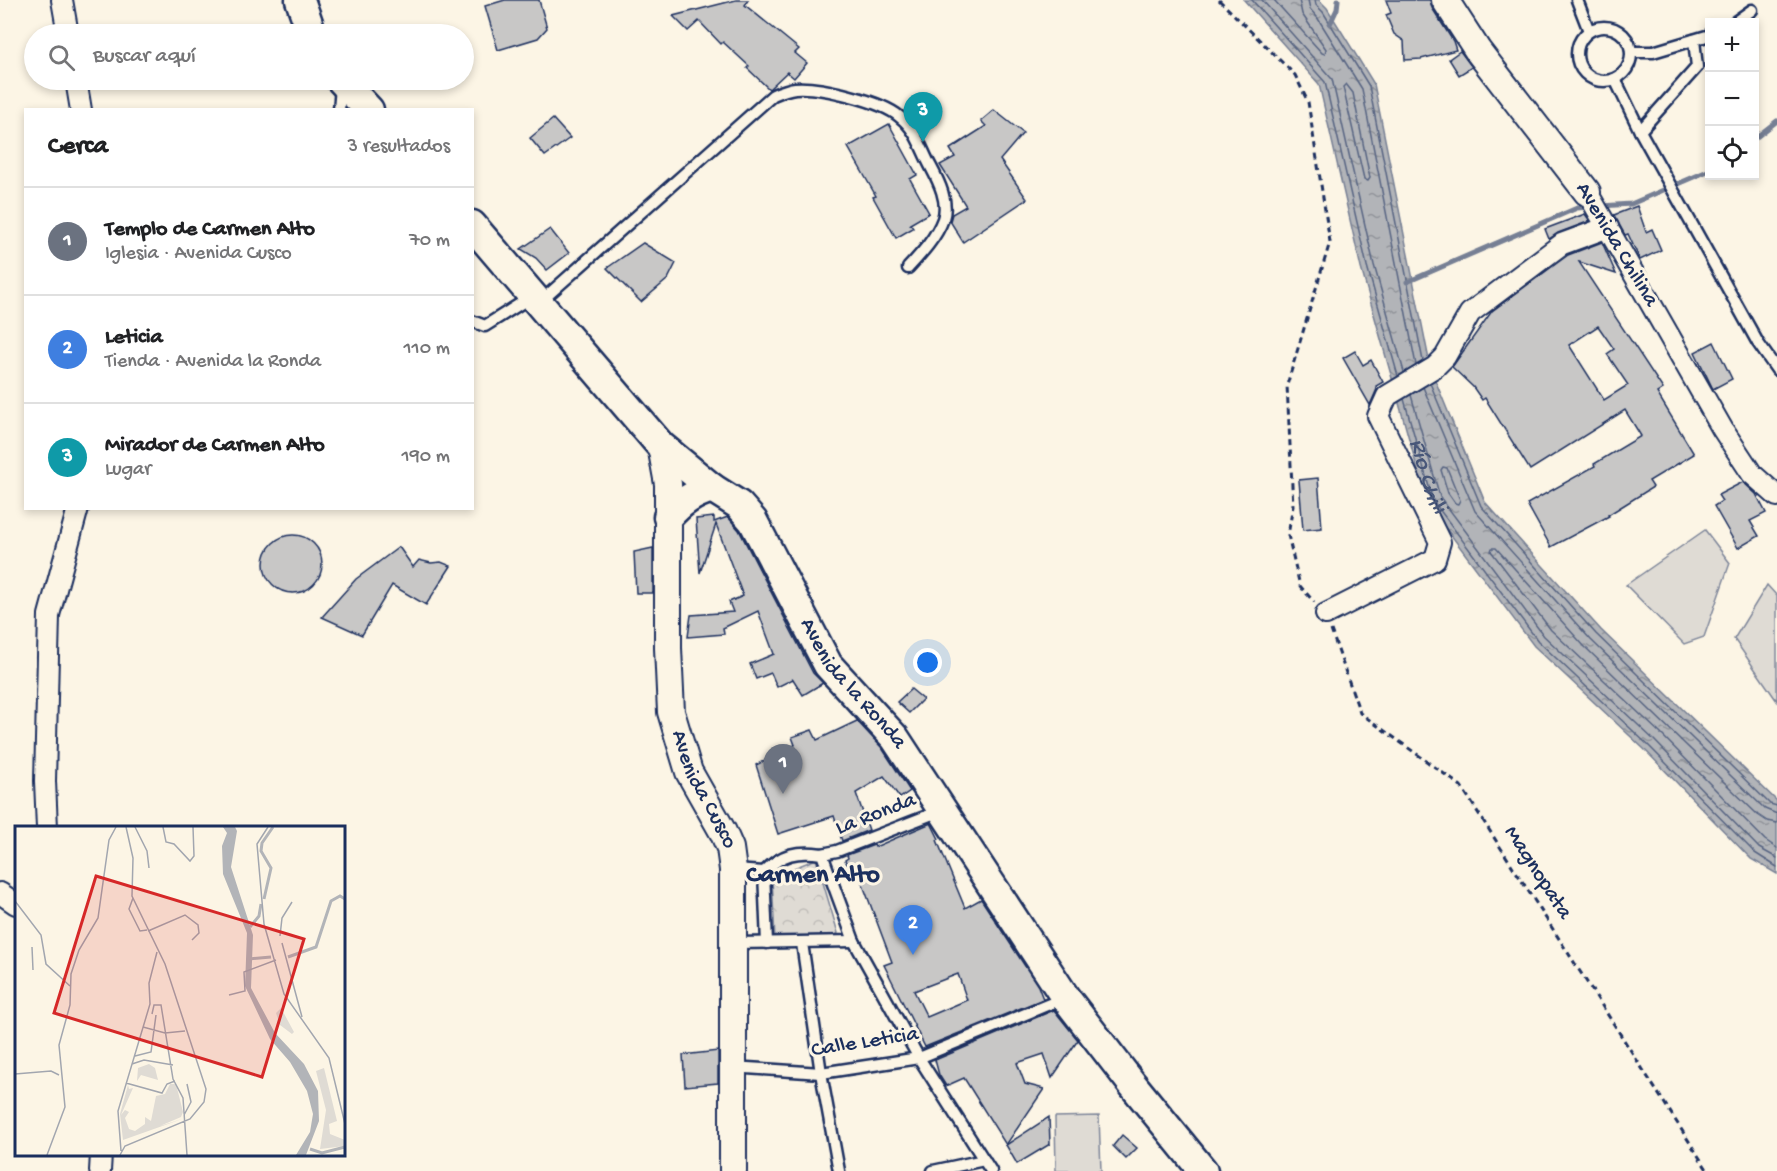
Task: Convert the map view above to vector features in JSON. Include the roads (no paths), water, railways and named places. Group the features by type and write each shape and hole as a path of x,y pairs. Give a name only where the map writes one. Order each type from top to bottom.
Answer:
{"main road":[{"path":"300,0 308,24"},
{"path":"350,90 367,108"},
{"name":"Avenida la Ronda","path":"474,227 661,446 712,488 739,505 753,521 828,665 895,738 1065,998 1203,1171"},
{"path":"668,517 681,502 712,488"}],"street":[{"path":"62,0 66,24"},
{"name":"Avenida Chilina","path":"1445,0 1478,51 1587,192 1723,430 1752,474 1777,496"},
{"path":"78,90 81,108"},
{"path":"1326,614 1435,559 1440,542 1378,416 1387,396 1435,367 1445,357 1470,313 1562,244 1603,221"},
{"name":"Avenida Cusco","path":"661,446 668,484 668,648 671,712 689,772 730,848 733,870 734,1171"},
{"path":"47,826 45,781 49,615 77,510"},
{"path":"0,894 15,903"},
{"path":"100,1171 101,1156"}],"lane":[{"path":"1576,0 1589,31"},
{"path":"1741,18 1752,10"},
{"path":"1598,27 1607,27 1616,29 1624,35 1632,52 1628,68 1616,79 1606,81 1597,80 1582,70 1577,52 1583,37 1589,31 1598,27"},
{"path":"1632,52 1653,52 1705,37"},
{"path":"1643,136 1697,67 1694,40"},
{"path":"1616,79 1643,136 1758,343 1777,370"},
{"path":"474,322 485,326 536,299 773,95 795,88 854,96 900,116 918,137 939,182 945,202 943,219 924,251 908,268"},
{"path":"339,108 340,90"},
{"name":"La Ronda","path":"764,872 776,860 804,851 822,854 837,851 943,810"},
{"path":"822,854 855,941 919,1058 991,1171"},
{"path":"733,870 764,872 767,943"},
{"path":"734,943 855,941"},
{"path":"802,942 821,1073 839,1171"},
{"name":"Calle Leticia","path":"732,1067 821,1073 919,1058 1065,998"},
{"path":"933,1171 984,1160"}],"water":[{"name":"Río Chili","path":"1244,0 1319,0 1327,8 1374,84 1431,370 1485,502 1601,630 1777,801 1777,874 1751,859 1644,749 1534,646 1427,503 1361,268 1319,84"}],"waterway":[{"path":"1330,24 1337,9 1338,0"},
{"path":"1759,135 1777,121"},
{"path":"1601,206 1631,204 1705,172"},
{"path":"1407,282 1577,208 1589,207"}],"place":[{"name":"Mirador de Carmen Alto","path":"923,142"},
{"name":"Templo de Carmen Alto","path":"783,794"},
{"name":"Leticia","path":"913,955"}],"district":[{"name":"Carmen Alto","path":"813,876"}]}
